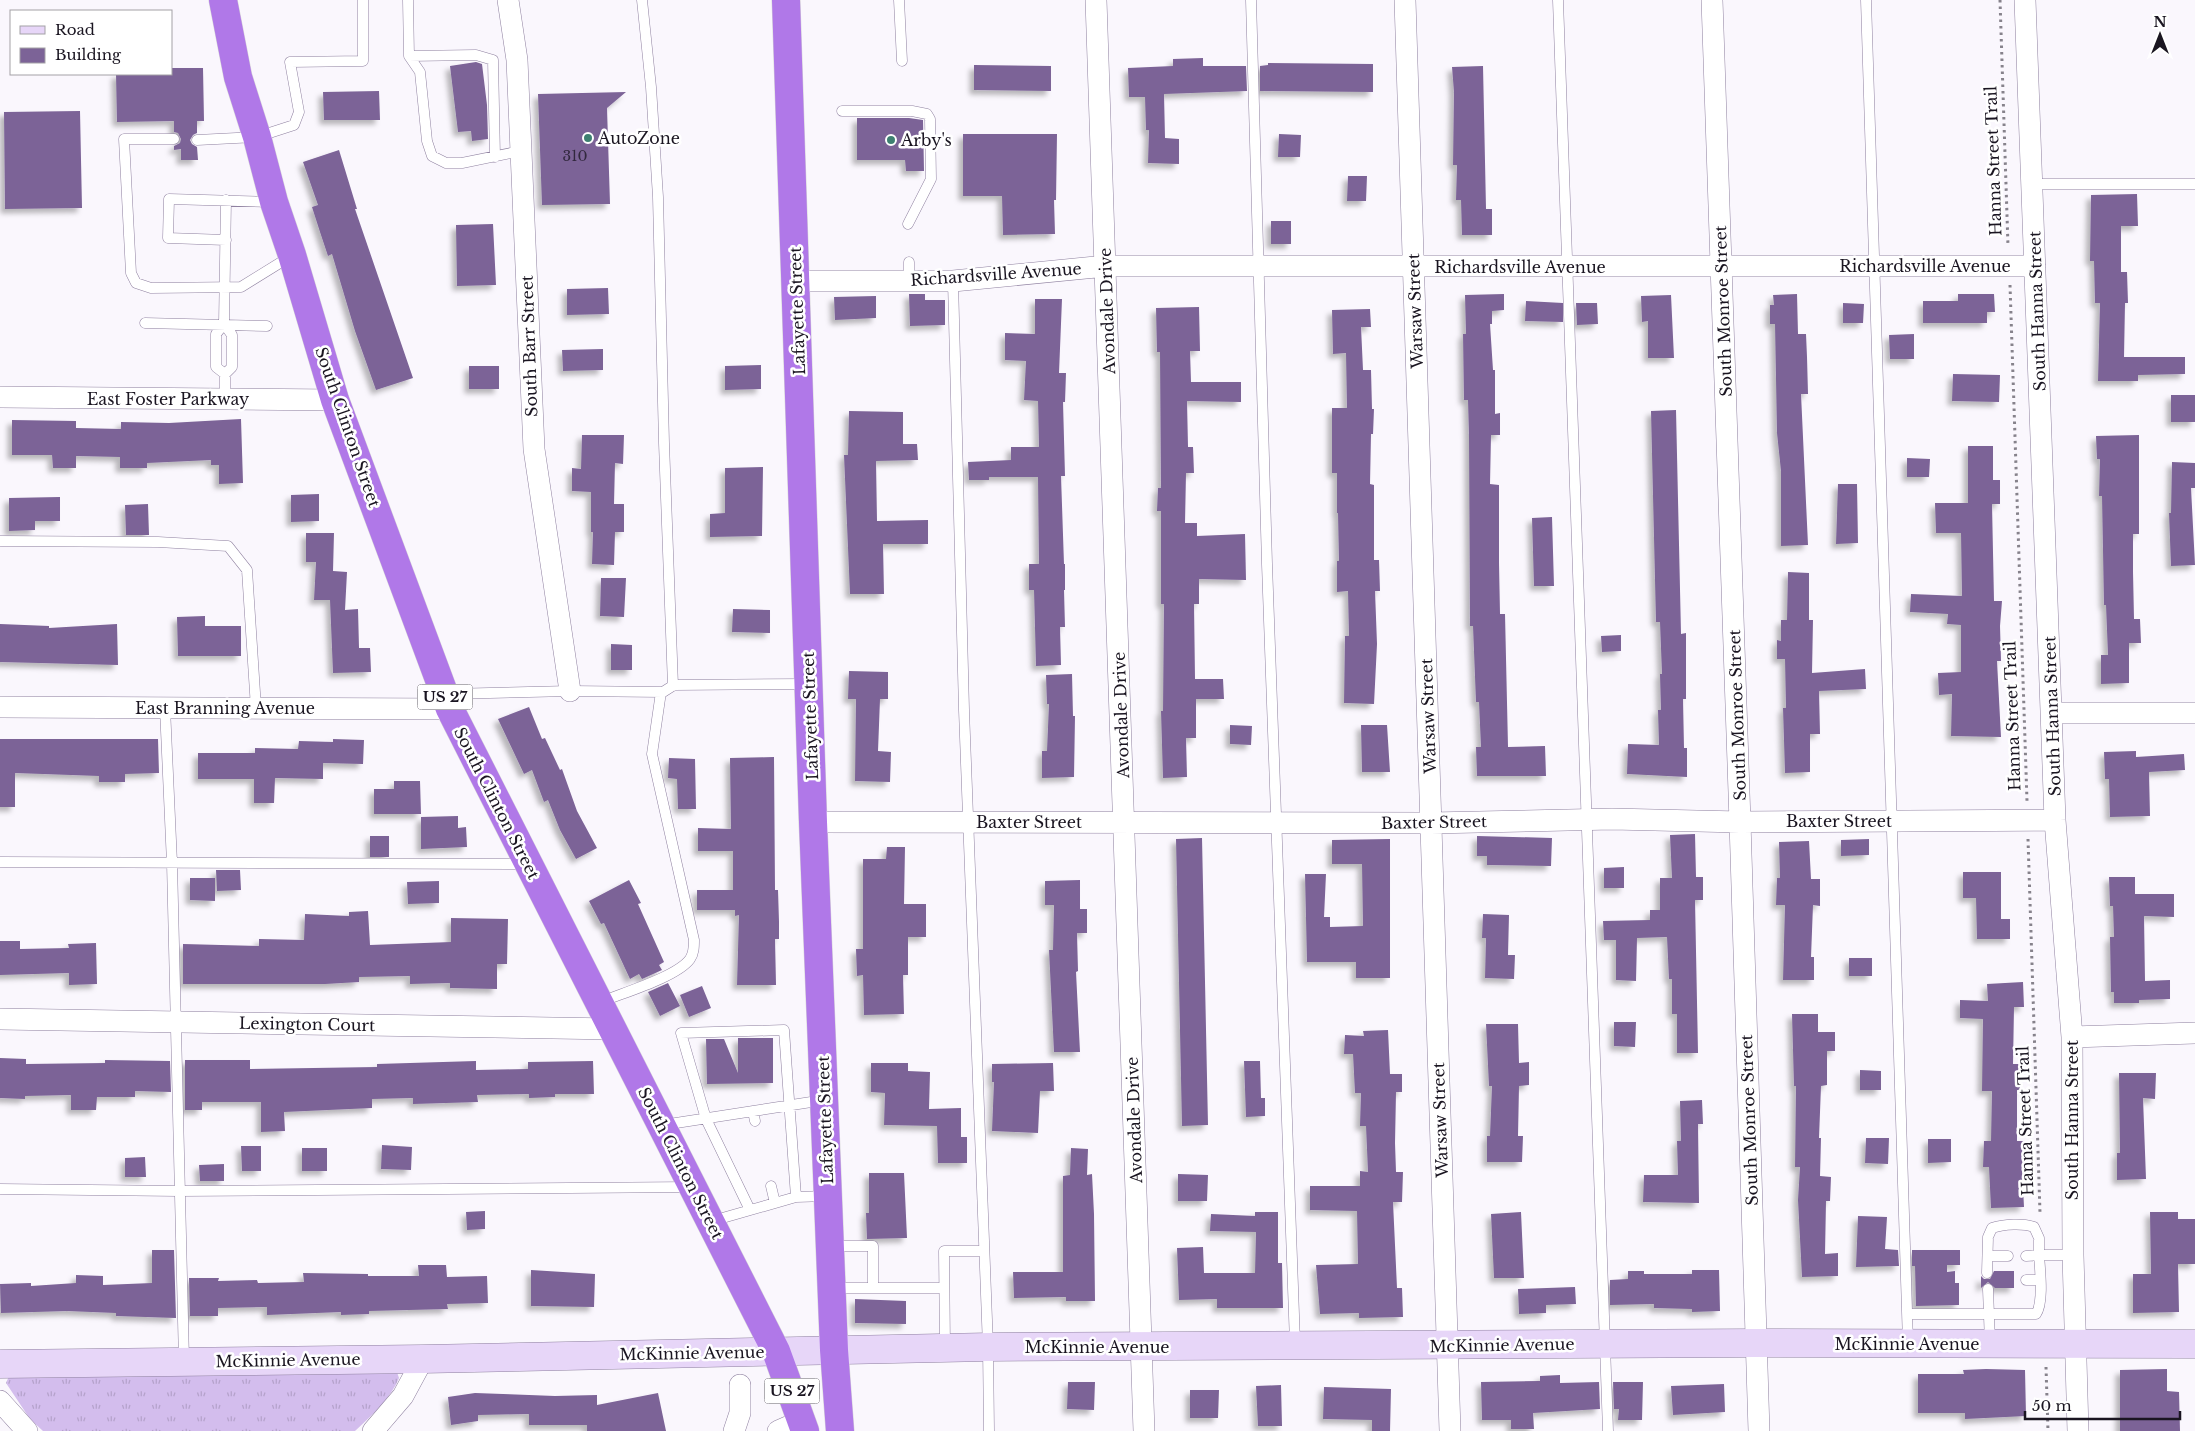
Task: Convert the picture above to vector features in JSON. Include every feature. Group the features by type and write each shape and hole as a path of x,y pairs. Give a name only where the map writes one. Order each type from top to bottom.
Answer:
{"highway":[{"name":"South Clinton Street","path":"223,0 238,77 335,400 447,702 776,1351 804,1426"},
{"name":"Lafayette Street","path":"786,0 813,822 834,1350 840,1431"}],"street":[{"name":"South Barr Street","path":"508,0 517,60 534,449 570,691"},
{"name":"Avondale Drive","path":"1096,0 1144,1431"},
{"name":"Warsaw Street","path":"1406,0 1450,1431"},
{"name":"South Monroe Street","path":"1712,0 1759,1431"},
{"name":"South Hanna Street","path":"2025,0 2055,820 2072,1037 2073,1255 2078,1431"},
{"name":"Richardsville Avenue","path":"796,281 909,271 953,280 1106,266 1259,268 2035,266"},
{"name":"East Foster Parkway","path":"0,397 335,400"},
{"name":"East Branning Avenue","path":"0,707 256,708 447,702"},
{"path":"2052,713 2195,713"},
{"name":"Baxter Street","path":"813,822 1431,823 1585,820 1740,822 2055,820"},
{"name":"Lexington Court","path":"0,1020 614,1029"},
{"path":"2072,1037 2195,1033"},
{"name":"McKinnie Avenue","path":"0,1364 988,1347 1296,1347 1755,1343 2195,1344"},
{"path":"373,1431 403,1396 424,1358"},
{"path":"734,1431 740,1413 740,1385"},
{"path":"0,1401 27,1431"},
{"path":"778,1431 804,1426"}],"lane":[{"path":"197,140 257,137 294,126 299,112 290,62 362,61 363,0"},
{"path":"408,0 409,56 420,72 427,141 432,156 446,163 462,163 521,151"},
{"path":"642,0 651,88 658,197 664,444 673,686"},
{"path":"899,0 902,60"},
{"path":"1251,0 1276,823 1296,1347"},
{"path":"1558,0 1585,820 1608,1431"},
{"path":"1866,0 1908,1344"},
{"path":"409,56 476,55 493,60 495,157"},
{"path":"842,111 912,111 928,114 930,119 931,179 908,224"},
{"path":"174,139 124,139 131,273 136,283 151,288 241,287 292,255"},
{"path":"2032,184 2195,184"},
{"path":"226,240 168,238 169,199 226,200 247,203 274,202"},
{"path":"225,399 225,374 232,367 232,335 224,324 226,200"},
{"path":"953,280 957,495 983,1251 988,1347 989,1431"},
{"path":"145,323 267,326"},
{"path":"224,324 216,334 216,367 225,374"},
{"path":"0,541 158,542 228,546 247,570 256,708"},
{"path":"447,702 570,691 661,692 673,686 809,684"},
{"path":"600,1002 675,972 691,958 694,950 694,940 652,754 661,692"},
{"path":"165,708 172,863 178,1191 184,1362"},
{"path":"0,862 528,864"},
{"path":"750,1210 706,1118 682,1033 784,1030 796,1197"},
{"path":"662,1126 706,1118 754,1116 789,1105 824,1100"},
{"path":"771,1186 775,1203"},
{"path":"0,1189 178,1191 694,1187"},
{"path":"711,1222 796,1197 828,1196"},
{"path":"1907,1314 2036,1314 2039,1310 2040,1280 2038,1231 2029,1225 1998,1226 1992,1228 1988,1237 1988,1273"},
{"path":"830,1246 873,1246 873,1288"},
{"path":"945,1348 944,1251 983,1251"},
{"path":"2026,1256 2073,1255"},
{"path":"1988,1256 2008,1256"},
{"path":"2026,1280 2040,1280"},
{"path":"832,1288 944,1288"},
{"path":"1988,1290 1990,1344"}],"path":[{"name":"Hanna Street Trail","path":"2000,0 2040,1216"},
{"path":"2045,1344 2048,1431"}],"green space":[{"path":"397,1372 399,1378 391,1393 355,1431 43,1431 30,1419 6,1383 10,1374"}],"building":[{"path":"1203,58 1203,66 1246,66 1247,91 1164,94 1165,138 1179,139 1179,164 1148,163 1149,130 1146,130 1145,97 1129,97 1128,68 1173,66 1173,59"},
{"path":"476,62 482,64 487,105 488,139 472,141 471,131 458,132 450,66"},
{"path":"1268,63 1373,64 1373,92 1260,91 1260,66 1268,65"},
{"path":"974,65 1051,66 1051,91 974,90"},
{"path":"1483,66 1486,209 1492,209 1492,235 1462,235 1461,200 1456,200 1457,165 1453,165 1454,92 1452,67"},
{"path":"172,68 203,68 204,121 197,121 197,133 190,140 197,147 198,160 181,160 181,149 174,150 174,146 180,143 181,139 178,133 174,132 174,121 117,122 116,75 172,75"},
{"path":"379,91 380,120 324,120 323,92"},
{"path":"626,92 607,108 610,204 542,205 538,94"},
{"path":"80,111 82,208 5,209 4,112"},
{"name":"Arby's","path":"857,118 909,118 923,120 924,171 906,171 905,160 857,160"},
{"path":"963,134 1057,134 1056,200 1054,200 1055,234 1003,235 1002,196 963,196"},
{"path":"1279,134 1301,135 1300,157 1278,157"},
{"path":"339,150 357,209 355,209 413,378 376,390 355,331 332,254 328,256 320,232 312,207 318,205 303,162"},
{"path":"1348,176 1367,176 1366,201 1347,201"},
{"path":"2137,194 2138,226 2121,226 2121,272 2127,272 2128,303 2125,303 2124,357 2185,357 2185,374 2138,375 2138,381 2098,381 2100,303 2095,303 2094,261 2090,261 2091,195"},
{"path":"1271,221 1291,221 1291,244 1271,244"},
{"path":"493,224 496,285 457,286 456,225"},
{"path":"608,288 609,314 567,315 567,289"},
{"path":"909,294 925,294 925,300 945,300 945,325 910,326"},
{"path":"1504,294 1504,310 1492,311 1492,324 1490,324 1493,370 1495,370 1495,414 1500,413 1500,435 1491,435 1490,484 1499,485 1500,614 1505,614 1508,747 1545,746 1546,776 1477,776 1476,747 1481,747 1479,702 1476,702 1473,626 1470,626 1469,435 1468,400 1464,400 1463,334 1466,334 1465,295"},
{"path":"1797,294 1798,334 1806,334 1808,394 1801,394 1808,545 1781,546 1781,471 1777,433 1775,324 1770,324 1770,305 1774,305 1773,295"},
{"path":"1958,294 1994,294 1995,312 1987,312 1987,323 1923,323 1923,301 1958,301"},
{"path":"1671,295 1674,358 1648,358 1648,321 1642,322 1641,296"},
{"path":"876,296 876,318 835,320 834,297"},
{"path":"1035,299 1062,299 1059,373 1066,373 1065,402 1063,402 1065,476 1061,476 1065,564 1065,627 1060,627 1061,665 1036,666 1034,590 1029,590 1029,564 1039,564 1038,477 989,477 989,480 969,480 968,462 1011,460 1011,447 1039,447 1038,401 1024,400 1026,361 1005,360 1005,333 1035,334"},
{"path":"1526,301 1563,303 1563,322 1525,321"},
{"path":"1576,303 1597,303 1598,324 1577,325"},
{"path":"1843,303 1864,304 1863,323 1843,323"},
{"path":"1199,307 1200,351 1190,351 1191,382 1241,382 1241,402 1187,401 1188,447 1193,447 1194,473 1186,473 1185,523 1197,523 1197,536 1245,534 1246,580 1199,579 1199,604 1194,604 1195,679 1223,679 1224,699 1196,699 1196,738 1186,738 1187,777 1163,778 1161,711 1163,711 1164,604 1161,604 1161,511 1157,511 1158,488 1161,488 1160,352 1157,352 1156,308"},
{"path":"1370,309 1371,327 1361,327 1363,370 1371,370 1372,409 1374,409 1373,434 1371,434 1370,484 1374,485 1374,560 1379,560 1380,591 1375,591 1377,644 1374,704 1344,703 1345,636 1349,636 1348,591 1337,592 1337,561 1339,561 1337,473 1332,473 1332,408 1347,408 1346,353 1333,354 1332,310"},
{"path":"1914,334 1914,359 1890,359 1889,335"},
{"path":"603,349 603,370 563,371 562,350"},
{"path":"761,365 761,389 725,390 725,366"},
{"path":"469,366 499,366 499,389 469,389"},
{"path":"1953,374 2000,375 1999,402 1952,401"},
{"path":"2171,395 2195,395 2195,422 2171,422"},
{"path":"1676,410 1681,634 1686,633 1686,699 1683,699 1684,748 1687,748 1687,777 1627,774 1628,744 1659,745 1658,710 1661,710 1660,674 1662,674 1660,622 1656,622 1651,411"},
{"path":"849,411 903,412 903,444 917,444 918,460 876,461 877,521 928,520 928,544 883,544 884,594 850,594 844,455 848,455"},
{"path":"241,419 243,483 219,484 219,465 211,465 211,460 147,463 147,468 120,468 120,457 76,456 76,468 53,468 52,455 12,455 12,420 76,421 76,428 121,429 121,422 169,423"},
{"path":"582,435 624,435 623,464 615,463 614,504 624,504 624,532 615,532 614,565 592,564 591,492 572,491 572,468 581,469"},
{"path":"2139,435 2139,534 2133,534 2133,572 2134,619 2140,619 2141,643 2129,643 2129,683 2101,684 2101,655 2108,655 2106,605 2104,605 2102,496 2099,496 2100,459 2097,459 2096,436"},
{"path":"1968,446 1993,446 1993,480 2000,480 2000,504 1992,504 1994,601 2002,601 2000,626 2001,661 1997,661 2001,737 1951,736 1952,694 1939,695 1938,673 1961,672 1961,625 1947,624 1948,614 1910,612 1911,594 1962,596 1961,533 1936,533 1935,503 1968,503"},
{"path":"1907,458 1930,459 1929,477 1907,477"},
{"path":"2172,462 2195,463 2195,488 2191,488 2195,565 2171,566 2169,513 2171,513"},
{"path":"763,467 762,536 710,537 710,514 725,513 725,468"},
{"path":"1838,484 1857,484 1858,543 1836,544"},
{"path":"319,494 319,521 291,522 291,495"},
{"path":"60,497 60,521 35,521 35,530 9,531 9,498"},
{"path":"148,504 149,535 126,535 125,505"},
{"path":"1552,517 1554,586 1534,586 1532,518"},
{"path":"306,533 334,533 333,571 347,572 345,610 358,609 359,648 370,648 371,672 333,673 330,600 314,600 316,562 306,562"},
{"path":"1788,572 1809,573 1809,620 1813,620 1812,673 1865,669 1866,689 1819,691 1820,734 1810,734 1810,772 1785,773 1783,708 1786,708 1785,659 1777,659 1777,640 1781,641 1781,620 1787,620"},
{"path":"601,578 626,578 624,617 600,616"},
{"path":"733,609 770,610 770,633 732,632"},
{"path":"205,616 205,626 241,626 241,656 178,656 177,617"},
{"path":"0,624 49,626 49,628 117,624 118,665 0,662"},
{"path":"1621,635 1621,651 1602,652 1601,636"},
{"path":"611,644 632,645 632,670 611,670"},
{"path":"849,671 888,672 888,699 880,699 878,751 891,752 890,782 855,781 856,699 848,699"},
{"path":"1072,674 1073,716 1075,716 1074,777 1042,778 1042,751 1047,751 1049,704 1047,704 1046,675"},
{"path":"529,707 542,739 545,738 560,770 562,769 577,811 597,848 576,859 560,830 548,800 544,802 532,770 524,774 498,719"},
{"path":"1230,725 1252,726 1251,745 1230,744"},
{"path":"1361,725 1387,725 1390,772 1362,772"},
{"path":"0,739 158,739 159,773 125,774 125,782 99,782 99,776 15,773 15,807 0,807"},
{"path":"333,739 364,740 363,764 323,763 323,779 275,778 274,803 254,803 254,779 198,779 198,753 255,753 255,748 298,749 299,741 333,742"},
{"path":"2136,751 2136,757 2184,754 2185,770 2149,772 2150,816 2110,817 2109,779 2105,779 2104,752"},
{"path":"774,757 775,890 778,890 779,922 779,939 775,939 776,985 737,985 739,915 735,916 735,910 697,910 697,890 733,890 733,851 698,851 698,828 731,829 730,758"},
{"path":"669,758 695,759 696,809 678,809 677,779 668,778"},
{"path":"394,781 420,781 421,814 374,814 374,789 394,789"},
{"path":"458,816 458,828 466,827 467,847 421,849 421,817"},
{"path":"1695,834 1696,877 1703,877 1703,900 1695,900 1698,1053 1677,1053 1677,1014 1672,1014 1672,979 1669,979 1667,937 1637,938 1636,981 1616,980 1616,940 1604,940 1603,921 1650,920 1650,910 1660,910 1660,878 1672,878 1670,835"},
{"path":"370,836 389,836 389,857 370,857"},
{"path":"1477,836 1552,838 1551,866 1487,865 1487,856 1477,856"},
{"path":"1202,838 1208,1125 1182,1126 1176,839"},
{"path":"1390,839 1390,978 1356,978 1356,962 1307,962 1305,874 1326,874 1324,917 1330,917 1330,927 1363,926 1362,864 1332,864 1332,840"},
{"path":"1869,839 1869,855 1841,856 1841,840"},
{"path":"1809,841 1811,879 1820,879 1820,906 1813,905 1811,957 1814,957 1814,980 1783,980 1785,905 1776,905 1777,878 1780,878 1779,842"},
{"path":"887,847 905,847 904,904 926,904 926,937 908,937 908,975 903,975 904,1014 864,1015 863,975 857,976 856,949 863,949 863,859 886,859"},
{"path":"1624,867 1624,888 1604,888 1604,868"},
{"path":"216,870 240,870 241,890 217,891"},
{"path":"1963,872 2001,872 2001,919 2010,919 2010,939 1977,939 1976,898 1963,898"},
{"path":"2109,877 2135,877 2135,894 2174,894 2174,917 2144,916 2145,981 2170,980 2170,999 2139,1000 2139,1003 2114,1003 2114,992 2111,992 2110,937 2114,937 2113,906 2110,906"},
{"path":"190,878 215,878 215,901 190,900"},
{"path":"629,880 641,903 638,904 664,962 659,965 662,970 642,979 639,974 630,979 604,923 601,924 589,901"},
{"path":"1080,880 1080,909 1087,909 1087,933 1077,933 1078,971 1076,972 1080,1052 1054,1052 1049,950 1053,950 1054,905 1045,905 1045,881"},
{"path":"439,881 439,903 408,904 407,882"},
{"path":"368,911 370,945 451,942 451,918 508,919 507,964 497,964 497,989 450,988 450,983 410,984 410,976 359,977 359,982 325,984 183,984 183,944 259,946 259,939 304,940 305,914 349,916 349,912"},
{"path":"1483,914 1509,915 1508,955 1515,955 1514,979 1485,978 1486,938 1482,938"},
{"path":"0,941 20,941 20,949 69,948 68,944 96,943 97,984 69,985 69,973 0,975"},
{"path":"1849,958 1872,958 1872,976 1849,976"},
{"path":"2023,982 2024,1007 2014,1007 2013,1064 2020,1064 2020,1090 2017,1090 2017,1141 2025,1141 2024,1168 2022,1168 2024,1207 1991,1208 1989,1167 1983,1167 1984,1141 1991,1141 1992,1091 1982,1091 1983,1019 1960,1018 1960,1000 1988,1001 1987,984"},
{"path":"668,983 680,1006 660,1016 648,992"},
{"path":"702,986 711,1008 689,1017 680,995"},
{"path":"1792,1014 1818,1014 1818,1032 1835,1032 1835,1051 1827,1051 1827,1085 1821,1086 1819,1138 1821,1138 1820,1176 1831,1177 1830,1201 1826,1201 1825,1254 1838,1253 1838,1276 1802,1277 1798,1200 1800,1167 1795,1167 1796,1086 1794,1086"},
{"path":"1614,1022 1636,1022 1635,1047 1614,1046"},
{"path":"1486,1024 1518,1024 1519,1063 1529,1062 1529,1085 1519,1086 1518,1136 1523,1136 1522,1162 1487,1162 1487,1136 1490,1136 1492,1086 1489,1086"},
{"path":"1388,1030 1390,1074 1402,1074 1402,1092 1396,1092 1395,1143 1396,1172 1403,1172 1402,1202 1393,1202 1397,1288 1402,1288 1403,1317 1359,1318 1359,1313 1320,1314 1316,1265 1358,1264 1357,1211 1310,1210 1310,1186 1360,1186 1360,1171 1368,1172 1366,1126 1360,1126 1361,1093 1355,1093 1353,1054 1344,1054 1345,1035 1364,1036 1363,1031"},
{"path":"738,1038 773,1038 773,1083 707,1084 706,1039 724,1039 738,1073"},
{"path":"0,1058 26,1059 26,1064 105,1063 105,1060 170,1061 171,1092 135,1091 135,1097 97,1097 96,1110 71,1110 71,1095 25,1096 25,1099 0,1098"},
{"path":"185,1060 250,1060 250,1069 377,1067 377,1064 476,1061 476,1070 528,1069 528,1062 593,1061 594,1094 555,1094 555,1097 529,1098 529,1094 477,1095 478,1102 413,1104 413,1098 372,1099 372,1108 284,1112 285,1131 261,1132 261,1102 202,1102 202,1110 185,1110"},
{"path":"1244,1061 1260,1061 1261,1098 1265,1098 1265,1116 1246,1117"},
{"path":"871,1063 908,1063 908,1071 930,1072 929,1109 961,1108 961,1137 967,1137 967,1163 938,1163 937,1126 884,1125 885,1093 871,1092"},
{"path":"1053,1063 1054,1091 1040,1091 1038,1133 992,1131 994,1082 992,1082 992,1064"},
{"path":"1860,1070 1881,1071 1881,1090 1860,1090"},
{"path":"2119,1073 2156,1073 2155,1099 2143,1098 2146,1179 2117,1180 2117,1153 2120,1153"},
{"path":"1702,1100 1703,1124 1698,1124 1699,1203 1643,1202 1644,1175 1678,1175 1677,1141 1681,1141 1680,1101"},
{"path":"1866,1138 1889,1138 1888,1164 1865,1163"},
{"path":"1928,1139 1951,1139 1951,1162 1928,1163"},
{"path":"382,1145 412,1147 411,1170 381,1169"},
{"path":"241,1146 261,1146 261,1171 242,1171"},
{"path":"302,1148 327,1148 327,1171 302,1171"},
{"path":"1071,1148 1088,1149 1087,1175 1092,1174 1095,1301 1066,1301 1066,1297 1014,1298 1013,1272 1063,1272 1063,1176 1070,1175"},
{"path":"145,1157 146,1177 125,1177 125,1158"},
{"path":"224,1164 224,1181 200,1181 199,1165"},
{"path":"869,1173 904,1173 907,1238 867,1239 866,1213 869,1213"},
{"path":"1178,1174 1208,1175 1207,1201 1178,1201"},
{"path":"485,1211 485,1229 467,1230 466,1212"},
{"path":"1255,1212 1278,1212 1278,1263 1282,1263 1283,1308 1217,1308 1217,1299 1179,1300 1177,1248 1203,1247 1204,1273 1255,1273 1256,1232 1210,1231 1211,1214 1255,1216"},
{"path":"1521,1212 1524,1278 1494,1278 1491,1214"},
{"path":"2150,1212 2178,1212 2178,1219 2195,1219 2195,1264 2178,1264 2179,1312 2133,1313 2133,1274 2151,1274"},
{"path":"1858,1216 1887,1217 1885,1249 1898,1250 1899,1266 1856,1267"},
{"path":"152,1250 174,1250 176,1318 116,1316 116,1313 67,1311 1,1313 0,1284 31,1283 31,1286 76,1283 76,1275 103,1276 103,1285 152,1283"},
{"path":"1912,1250 1960,1250 1960,1265 1947,1265 1947,1272 1955,1271 1955,1283 1959,1283 1959,1305 1916,1306 1915,1266 1912,1266"},
{"path":"418,1265 446,1265 447,1277 487,1276 488,1303 447,1304 448,1309 369,1311 369,1314 341,1315 341,1312 267,1315 267,1307 218,1308 218,1316 190,1316 189,1278 219,1278 218,1281 257,1280 258,1283 304,1282 303,1273 419,1276"},
{"path":"531,1270 595,1274 594,1307 531,1306"},
{"path":"1692,1270 1719,1270 1720,1311 1692,1312 1692,1309 1654,1308 1654,1304 1610,1305 1610,1280 1628,1279 1628,1271 1644,1271 1644,1274 1692,1274"},
{"path":"1994,1271 2014,1271 2014,1288 1995,1288 1988,1282 1981,1288 1981,1276 1984,1279 1990,1279"},
{"path":"1575,1287 1576,1304 1546,1305 1546,1313 1519,1314 1518,1289"},
{"path":"855,1299 906,1301 906,1324 855,1323"},
{"path":"2167,1369 2167,1391 2179,1392 2180,1431 2120,1431 2120,1370"},
{"path":"1963,1370 2025,1370 2026,1416 1965,1419 1965,1413 1918,1413 1918,1374 1964,1374"},
{"path":"1560,1375 1560,1383 1599,1382 1600,1409 1533,1413 1534,1429 1511,1429 1511,1420 1482,1420 1481,1382 1540,1381 1540,1376"},
{"path":"1068,1382 1095,1382 1094,1410 1067,1409"},
{"path":"1613,1382 1643,1382 1642,1420 1618,1420 1619,1409 1614,1409"},
{"path":"1724,1384 1725,1412 1673,1415 1671,1386"},
{"path":"1281,1385 1282,1426 1258,1426 1256,1386"},
{"path":"1324,1387 1391,1389 1390,1431 1372,1431 1372,1420 1323,1419"},
{"path":"1190,1390 1219,1390 1218,1418 1190,1418"},
{"path":"475,1393 555,1396 597,1395 597,1405 658,1393 666,1431 587,1431 587,1425 529,1425 529,1414 478,1415 478,1421 451,1425 448,1397"}],"place":[{"name":"AutoZone","path":"588,138"},
{"name":"Arby's","path":"891,140"}]}
